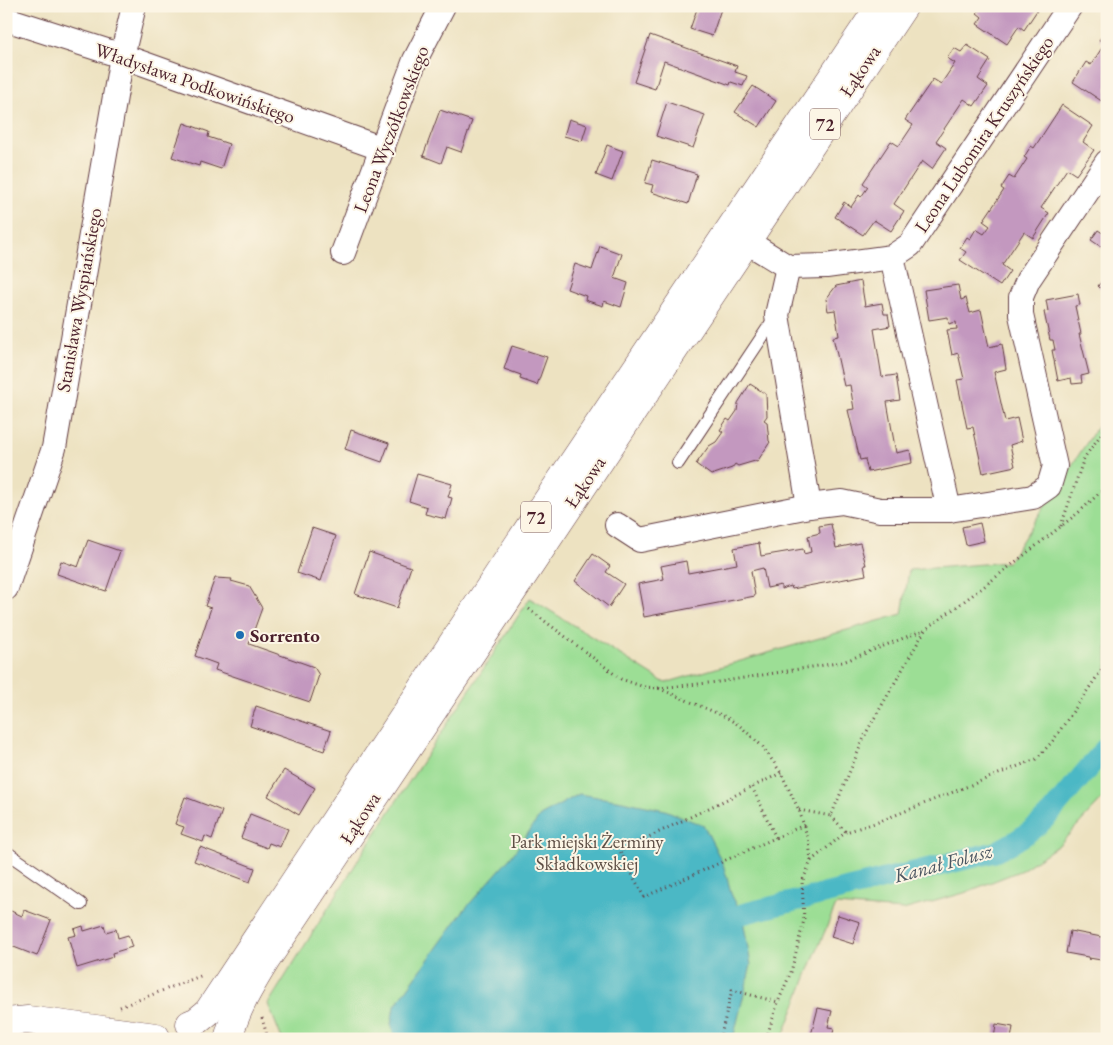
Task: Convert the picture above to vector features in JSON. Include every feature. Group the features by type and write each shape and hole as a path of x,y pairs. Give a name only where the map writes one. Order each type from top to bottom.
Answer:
{"main road":[{"name":"Łąkowa","path":"228,1039 235,1017 252,982 737,236 880,6"},
{"name":"Łąkowa","path":"190,1024 197,1022 208,1012 737,236 904,6"},
{"path":"6,1022 28,1020 156,1038"},
{"name":"72","path":"156,1038 166,1030 178,1025 190,1024"},
{"path":"190,1024 211,1032 218,1039"},
{"path":"6,1032 28,1039"}],"street":[{"name":"Stanisława Wyspiańskiego","path":"6,588 54,448 122,56 134,6"},
{"name":"Leona Wyczółkowskiego","path":"343,254 415,60 443,6"},
{"name":"Leona Lubomira Kruszyńskiego","path":"788,267 826,266 892,257 910,245 1070,6"},
{"name":"Władysława Podkowińskiego","path":"6,19 122,56 383,148"},
{"path":"617,524 640,540 809,506 842,502 880,510 949,510 1033,498 1049,486 1056,466 1021,315 1020,297 1028,280 1107,162"},
{"path":"737,236 788,267 777,315 809,506"},
{"path":"892,257 949,510"}],"lane":[{"path":"678,464 777,315"},
{"path":"6,852 80,904"}],"path":[{"path":"1060,527 1084,458 1107,426"},
{"path":"658,688 719,682 843,662 925,630 1078,513 1107,486"},
{"path":"528,608 621,679 638,685 658,688 707,708 740,726 763,747 781,773 804,825 809,842 811,861"},
{"path":"830,816 866,733 925,630"},
{"path":"766,1039 778,1002 791,972 804,920 802,882 811,861 846,832 878,822 1036,759 1052,742 1107,662"},
{"path":"781,773 620,851 644,897 804,825"},
{"path":"752,787 776,838"},
{"path":"798,810 830,816 846,832"},
{"path":"116,1009 211,972"},
{"path":"720,1039 732,990 778,1002"}],"green space":[{"name":"Park miejski Żerminy Składkowskiej","path":"1107,412 1107,794 1059,845 1022,870 964,893 903,910 836,905 782,1039 282,1039 268,1004 367,846 530,598 665,683 902,614 909,570 1008,562"}],"water":[{"path":"579,794 665,810 704,826 723,864 732,896 742,914 751,965 733,1039 395,1039 391,1024 394,1007 464,910 511,857 540,816"}],"building":[{"path":"698,6 722,6 712,36 690,29"},
{"path":"981,6 1034,6 1038,9 1024,30 1019,26 1007,44 977,24 982,17 977,13"},
{"path":"1107,29 1107,97 1103,102 1073,82 1086,62 1091,65 1105,43 1099,40"},
{"path":"650,35 737,66 735,72 747,76 743,86 731,82 730,85 664,61 655,89 634,82"},
{"path":"967,45 990,60 978,79 988,86 974,106 964,99 936,141 946,148 932,169 922,161 894,204 904,211 891,231 874,220 863,235 835,217 844,202 851,207 859,195 861,197 868,187 863,183 891,141 899,146 913,125 905,120 933,79 941,84 955,63 947,58 954,48 961,52"},
{"path":"753,86 776,101 759,127 735,112"},
{"path":"667,102 705,115 693,148 656,136"},
{"path":"1062,105 1093,126 1083,142 1094,150 1076,175 1067,169 1041,208 1049,213 1033,238 1024,232 1002,265 1010,271 1000,286 960,260 966,252 960,248 967,237 970,239 976,229 984,234 990,226 983,221 1004,190 1001,188 1009,176 1014,179 1027,159 1024,157 1031,146 1034,148"},
{"path":"440,110 472,121 461,152 447,147 441,163 423,156"},
{"path":"569,119 587,125 582,141 564,136"},
{"path":"184,123 209,132 208,137 229,144 221,169 200,162 199,166 172,157"},
{"path":"607,145 623,151 612,181 596,175"},
{"path":"652,160 697,174 688,204 651,192 653,185 645,183"},
{"path":"1098,230 1107,236 1107,251 1091,240"},
{"path":"600,246 622,254 614,278 628,283 621,307 604,301 603,306 585,300 586,296 567,289 575,264 592,270"},
{"path":"1104,278 1107,280 1107,294 1098,286"},
{"path":"861,281 865,306 882,303 884,314 888,314 890,326 874,329 882,377 896,375 900,400 887,402 896,453 910,450 912,463 868,472 865,459 860,460 848,410 854,409 850,385 844,386 833,337 839,336 835,310 828,311 826,299 836,286"},
{"path":"958,285 961,300 966,298 970,313 981,310 989,347 1002,344 1006,369 994,372 1005,421 1017,418 1022,441 1010,445 1015,466 983,473 973,427 967,428 957,380 964,379 958,353 952,355 947,330 957,329 956,322 949,324 948,317 929,320 924,290"},
{"path":"1078,294 1080,305 1075,306 1081,334 1079,334 1089,374 1081,376 1082,383 1072,384 1071,378 1058,381 1052,350 1055,350 1053,340 1050,340 1044,312 1048,311 1046,300"},
{"path":"512,346 547,357 537,385 520,379 521,375 504,369"},
{"path":"750,384 766,394 767,416 764,420 767,422 770,442 757,462 738,466 735,464 732,468 711,475 696,464 709,446 716,442 723,432 720,430 727,419 730,421 737,411 738,403"},
{"path":"351,430 389,443 382,462 345,449"},
{"path":"417,474 452,484 448,497 452,498 446,519 425,514 427,507 409,501"},
{"path":"980,523 984,541 966,545 962,527"},
{"path":"831,524 836,548 860,543 866,565 864,565 866,575 792,589 791,586 781,589 781,585 767,588 763,568 751,571 755,596 644,617 638,584 664,579 661,566 686,561 688,573 737,564 734,548 759,543 761,556 803,549 804,554 811,552 808,536 820,533 819,526"},
{"path":"312,528 336,536 321,581 297,573"},
{"path":"88,540 120,551 106,591 57,574 61,561 78,567"},
{"path":"369,552 411,567 397,608 355,594"},
{"path":"593,554 610,566 606,572 624,584 609,607 575,581"},
{"path":"215,578 232,579 231,581 249,586 262,608 249,644 314,667 319,675 310,702 215,670 217,664 195,656 211,608 205,606"},
{"path":"256,706 331,731 324,751 250,726"},
{"path":"284,770 315,788 299,815 268,796"},
{"path":"185,797 222,811 212,839 205,836 203,842 181,834 184,827 175,824"},
{"path":"250,814 288,829 280,847 269,843 267,848 241,838"},
{"path":"200,847 255,868 250,882 194,861"},
{"path":"24,910 51,920 37,956 6,944 6,912 11,911 22,916"},
{"path":"838,915 860,922 853,944 831,937"},
{"path":"104,925 106,932 116,929 118,938 128,935 132,947 112,953 113,957 77,968 68,937 76,935 74,929 83,926 84,931"},
{"path":"1070,931 1107,938 1107,961 1089,958 1089,960 1088,957 1066,953"},
{"path":"818,1008 832,1011 828,1027 834,1028 832,1039 810,1039"},
{"path":"996,1024 1013,1027 1011,1039 994,1039"}],"waterway":[{"name":"Kanał Folusz","path":"742,914 995,852 1024,836 1049,815 1107,746"}],"place":[{"name":"Sorrento","path":"240,635"}]}
